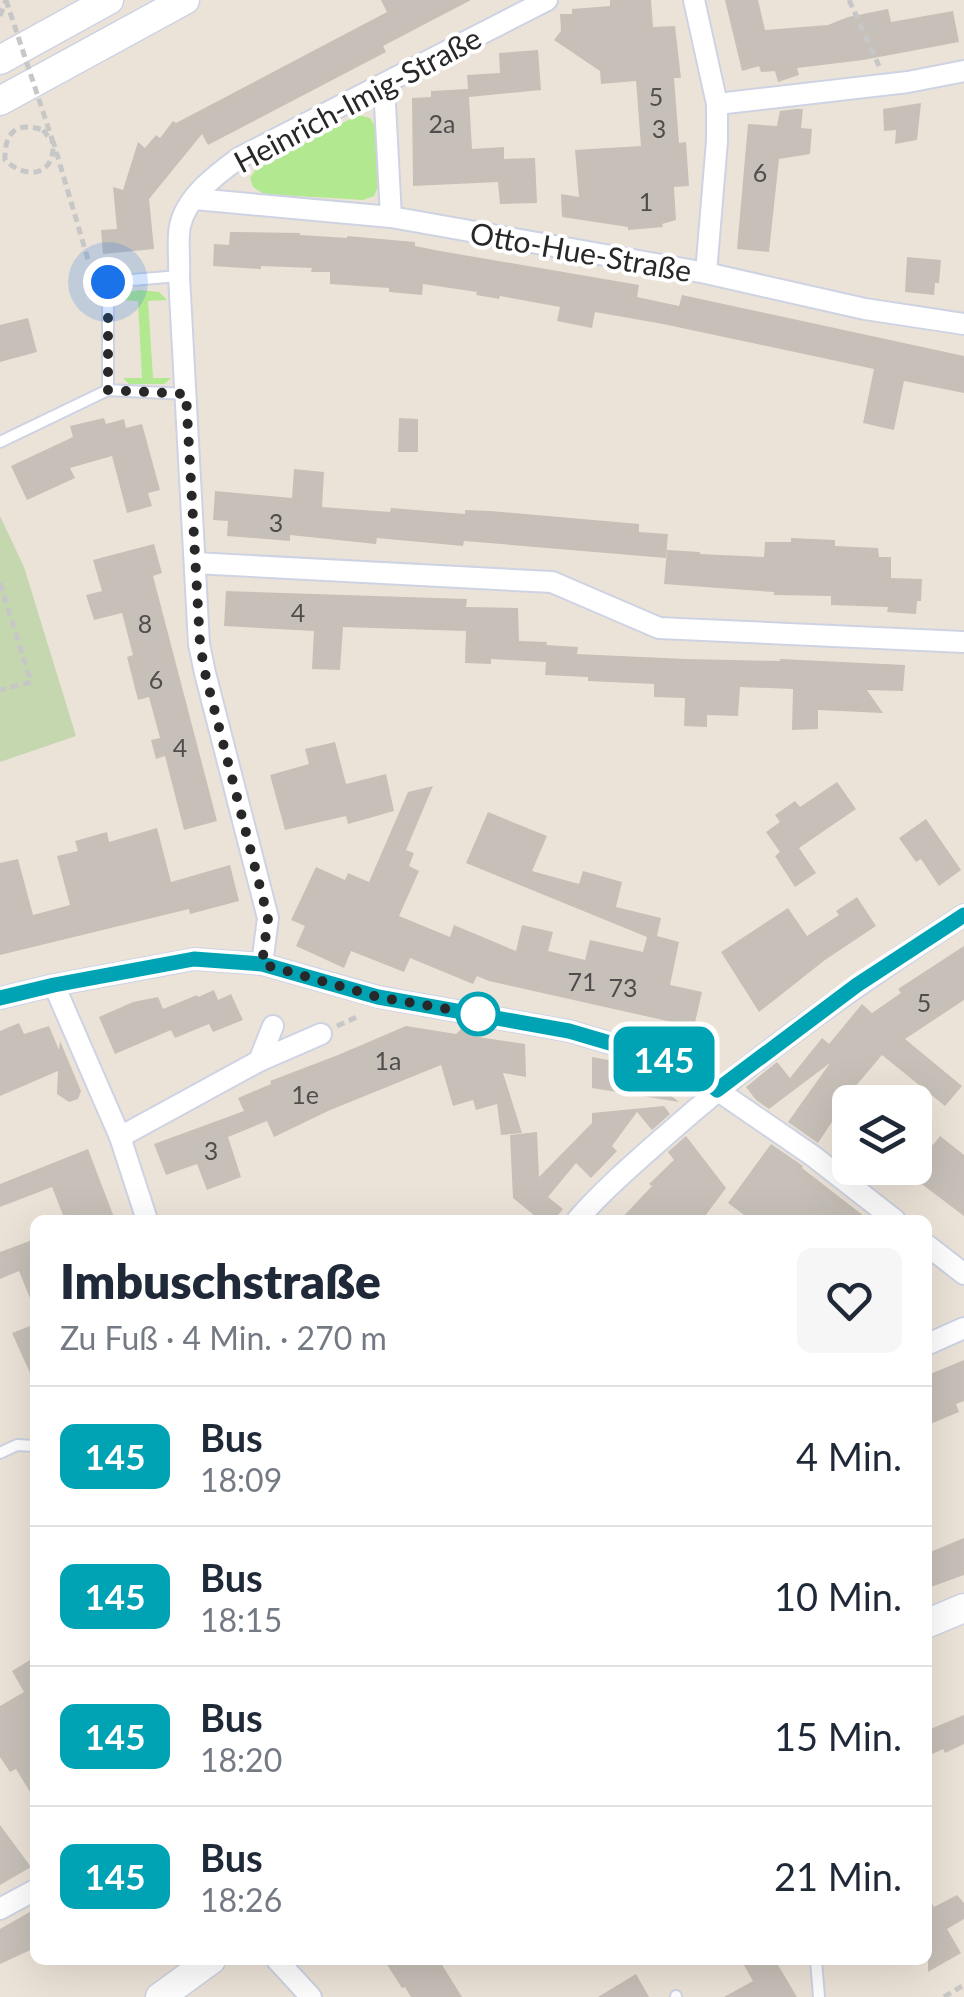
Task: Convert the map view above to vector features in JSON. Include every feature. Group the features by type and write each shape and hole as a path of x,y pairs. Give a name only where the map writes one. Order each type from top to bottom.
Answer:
{"main road":[{"path":"0,60 110,0"},
{"path":"0,101 185,0"},
{"path":"932,1621 964,1608"},
{"path":"160,1997 203,1965"}],"street":[{"name":"Heinrich-Imig-Straße","path":"262,964 268,918 200,644 179,276 180,227 184,214 213,177 239,158 546,0"},
{"path":"694,0 717,104 706,273"},
{"path":"717,104 888,84 964,70"},
{"path":"384,85 391,218"},
{"name":"Otto-Hue-Straße","path":"195,199 391,218 706,273 865,309 964,324"},
{"path":"195,563 552,582 659,628 964,642"},
{"path":"581,1215 605,1188 717,1090 857,985 964,915"},
{"path":"0,998 194,959 262,964 378,997 569,1031 688,1066 889,1215"},
{"path":"54,985 120,1137 146,1215"},
{"path":"259,1061 274,1026"},
{"path":"120,1137 259,1061 322,1034"},
{"path":"932,1249 964,1274"},
{"path":"932,1342 964,1328"},
{"path":"0,1909 30,1893"},
{"path":"282,1965 311,1997"}],"lane":[{"path":"93,278 108,282 179,276"},
{"path":"108,282 108,390"},
{"path":"0,442 108,390 186,394"},
{"path":"0,1453 17,1445 30,1446"},
{"path":"816,1965 819,1997"}],"path":[{"path":"0,16 6,0"},
{"path":"6,0 53,142 54,152 39,172 28,174 15,170 5,160 9,136 19,127 30,125 44,130 54,144 93,278"},
{"path":"850,0 888,84"},
{"path":"0,583 30,682 0,690"},
{"path":"322,1034 370,1011 378,997"},
{"path":"944,1997 964,1985"}],"green space":[{"path":"358,115 370,118 375,126 378,187 374,196 363,200 264,194 253,187 250,178 258,166"},
{"path":"159,292 167,300 148,301 153,378 171,378 164,384 129,384 123,378 142,378 138,301 118,300 122,293"},
{"path":"0,516 24,567 76,736 0,762"}],"building":[{"path":"381,0 471,0 383,46 386,52 208,145 202,134 149,199 154,249 103,254 101,230 117,229 113,187 123,190 138,142 145,148 156,135 160,138 173,121 176,123 387,12"},
{"path":"610,0 651,0 653,27 675,26 681,78 674,78 679,143 686,142 689,186 674,187 676,220 662,224 663,227 628,230 562,217 561,194 579,197 575,150 641,146 636,81 601,84 600,71 554,40 561,31 560,14 572,14 572,9 610,6"},
{"path":"725,0 758,0 765,30 828,25 888,9 891,22 953,11 959,42 797,68 799,75 778,82 775,71 761,72 759,66 742,71"},
{"path":"538,50 541,90 469,97 472,149 504,147 504,159 535,158 537,203 500,204 498,182 413,186 412,98 431,97 431,91 468,89 467,75 500,73 499,53"},
{"path":"921,103 917,140 895,144 896,130 884,131 883,109"},
{"path":"803,109 801,128 812,129 810,154 779,159 769,252 737,249 748,124 777,126 780,111"},
{"path":"230,232 415,242 415,246 440,251 639,285 637,297 679,306 682,295 964,356 964,393 904,381 894,430 863,423 874,369 595,312 592,328 557,321 560,307 476,295 477,292 423,284 422,295 389,292 389,288 330,284 330,272 311,272 312,268 213,266 214,244 229,245"},
{"path":"907,257 941,260 934,295 905,292"},
{"path":"28,318 37,352 0,362 0,325"},
{"path":"104,418 106,424 124,419 126,428 142,424 160,490 148,493 152,506 127,513 112,456 70,468 75,478 27,500 11,466 73,437 70,426"},
{"path":"399,418 418,419 418,452 398,452"},
{"path":"294,469 324,472 322,507 465,514 465,510 490,511 639,524 639,532 668,534 666,558 464,541 463,546 377,538 376,544 290,535 290,541 227,536 228,521 213,520 215,491 292,498"},
{"path":"791,538 835,540 835,546 878,548 879,557 891,557 891,578 922,579 916,614 887,612 888,607 831,605 831,596 774,595 664,584 667,550 764,557 765,542 791,542"},
{"path":"154,544 162,573 153,576 217,821 184,830 165,756 156,759 151,740 160,738 149,697 138,700 127,657 133,655 122,613 94,620 86,595 102,591 93,560"},
{"path":"226,591 467,599 466,607 518,608 519,641 578,647 577,654 905,665 903,691 867,690 883,713 818,710 818,729 792,730 793,689 740,687 738,716 707,715 707,727 684,726 685,698 654,697 654,684 545,675 546,662 491,659 491,664 465,663 466,631 343,627 340,670 312,669 314,631 224,626"},
{"path":"335,742 346,784 386,774 394,811 348,824 346,816 285,830 270,775 309,764 305,749"},
{"path":"837,782 856,809 799,848 816,873 795,887 775,856 780,852 766,832 780,822 775,815 795,801 800,807"},
{"path":"433,786 406,850 414,853 409,866 419,871 399,916 450,937 454,925 516,951 522,925 553,932 548,951 585,960 590,940 643,952 647,937 466,863 488,812 547,836 532,871 579,884 583,871 622,882 616,907 661,918 657,936 679,942 670,985 702,992 694,1027 477,976 473,984 410,958 404,972 351,951 344,968 296,946 305,926 291,920 316,867 345,880 348,873 369,882 408,792"},
{"path":"926,819 961,870 939,886 921,859 916,862 899,838"},
{"path":"157,828 171,882 230,865 239,901 190,914 189,909 0,955 0,863 18,859 33,915 70,905 57,856 78,851 75,841 107,832 109,842"},
{"path":"857,897 876,926 759,1012 721,952 788,908 807,936 839,915 836,911"},
{"path":"964,946 964,1000 905,1039 962,1086 945,1106 932,1095 932,1085 919,1085 882,1055 857,1085 832,1085 832,1122 818,1143 788,1122 830,1063 769,1109 746,1087 777,1062 790,1078 822,1038 829,1044 862,1004 872,1013 901,993 898,989"},
{"path":"214,990 218,1000 231,994 243,1020 213,1032 209,1024 175,1038 171,1030 115,1054 99,1017 133,1002 158,997 163,1009"},
{"path":"19,1023 24,1034 49,1026 59,1050 60,1041 81,1091 78,1099 69,1102 57,1094 58,1071 0,1096 0,1031"},
{"path":"406,1026 456,1034 464,1026 472,1028 471,1036 525,1044 526,1077 503,1073 522,1133 501,1135 497,1104 476,1110 473,1100 453,1106 441,1065 274,1137 267,1121 228,1137 241,1177 207,1190 197,1164 166,1175 154,1144 244,1111 238,1098 271,1084 270,1081"},
{"path":"592,1057 630,1064 679,1102 592,1088"},
{"path":"664,1106 670,1114 652,1130 637,1112 612,1146 617,1151 591,1178 576,1163 548,1197 563,1209 558,1215 534,1215 513,1198 510,1135 537,1132 539,1177 592,1123 592,1113"},
{"path":"686,1136 726,1188 706,1215 625,1215 674,1160 668,1152"},
{"path":"940,1136 964,1155 964,1216 923,1185 932,1185 932,1144"},
{"path":"771,1144 863,1215 744,1215 728,1203"},
{"path":"88,1149 113,1215 63,1215 52,1187 0,1207 0,1184"},
{"path":"30,1241 30,1298 19,1271 0,1279 0,1252"},
{"path":"30,1326 30,1373 12,1333"},
{"path":"964,1360 964,1401 956,1404 959,1412 932,1423 932,1373"},
{"path":"964,1538 964,1575 932,1587 932,1551"},
{"path":"30,1660 30,1792 16,1769 10,1772 0,1757 0,1706 24,1692 12,1671"},
{"path":"964,1715 964,1744 932,1754 932,1728"},
{"path":"0,1825 30,1868 0,1885"},
{"path":"957,1895 964,1903 964,1919 947,1929 961,1953 928,1972 928,1965 932,1965 932,1903 934,1907"},
{"path":"30,1912 30,1950 0,1964 0,1929"},
{"path":"387,1965 442,1965 462,1997 411,1997"},
{"path":"744,1965 778,1965 797,1997 724,1997 753,1981"},
{"path":"636,1974 649,1997 598,1997"}],"bus line":[{"name":"145","path":"0,998 194,959 262,964 378,997 569,1031 688,1066 717,1090 857,985 964,915"}],"route":[{"path":"108,282 108,390 186,394 200,644 268,918 262,964 378,997 488,1016 478,1014"}]}
